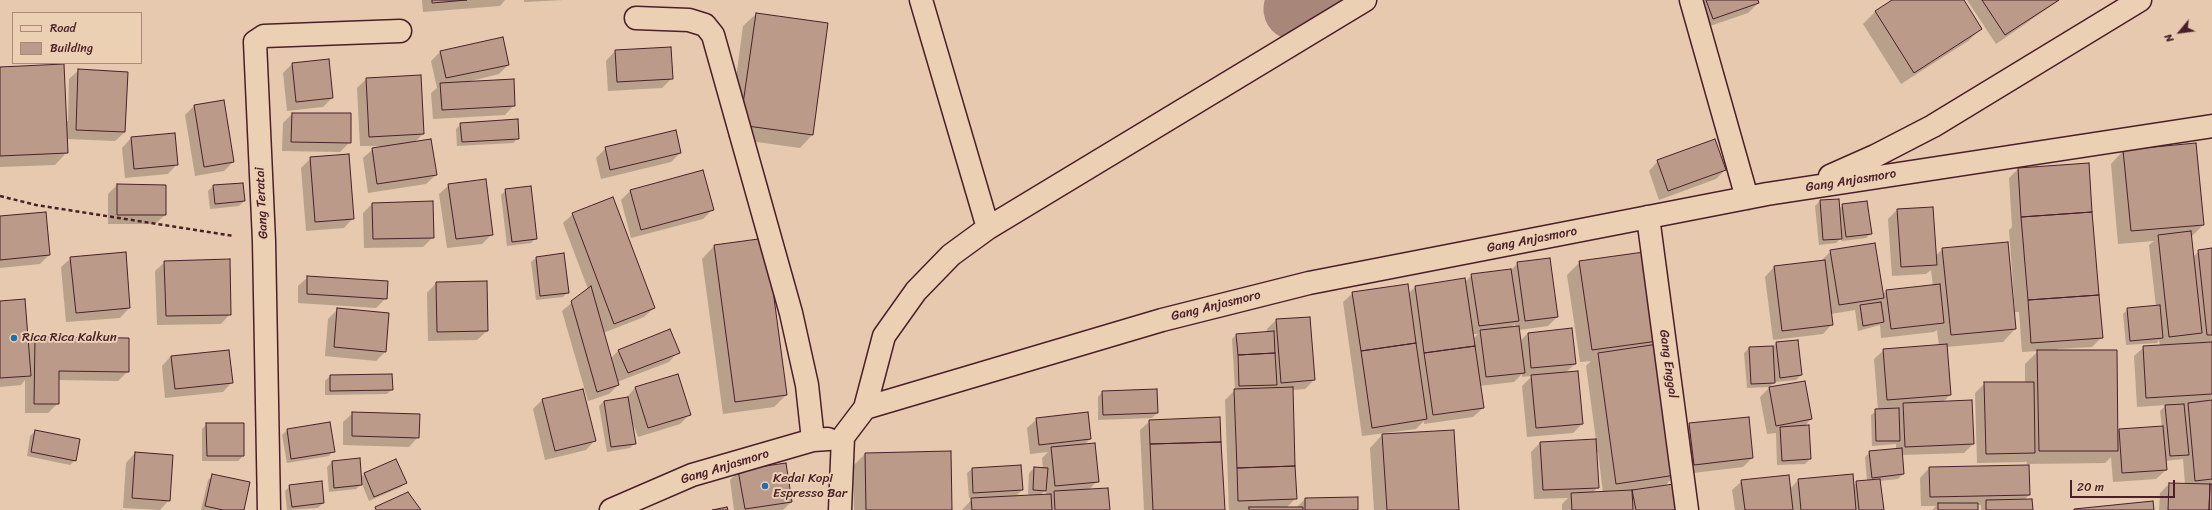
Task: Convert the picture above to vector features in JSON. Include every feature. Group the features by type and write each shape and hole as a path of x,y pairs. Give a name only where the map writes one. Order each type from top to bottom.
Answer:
{"street":[{"path":"921,0 988,228"},
{"path":"840,510 844,437 865,408 884,336 916,291 951,255 988,228 1365,0"},
{"path":"1691,0 1747,198"},
{"path":"1799,188 1875,156 1933,126 2140,0"},
{"path":"636,18 698,22 705,25 713,35 720,56 742,145 791,313 807,385 813,440"},
{"name":"Gang Teratai","path":"269,510 264,241 255,42 264,36 400,31"},
{"name":"Gang Anjasmoro","path":"865,408 1162,320 1309,283 1799,188 2212,126"},
{"name":"Gang Enggal","path":"1648,217 1687,510"},
{"name":"Gang Anjasmoro","path":"611,510 692,475 813,440 844,437"}],"path":[{"path":"0,196 36,205 264,241"}],"building":[{"path":"432,0 467,0 432,3"},
{"path":"1706,0 1758,0 1759,3 1713,19"},
{"path":"1892,0 1964,0 1982,29 1914,73 1875,11"},
{"path":"1982,0 2059,0 2005,35"},
{"path":"756,13 828,23 813,135 740,125"},
{"path":"503,37 509,65 446,78 440,51"},
{"path":"671,47 673,79 617,82 615,50"},
{"path":"329,59 333,98 296,102 292,63"},
{"path":"64,64 68,153 0,156 0,67"},
{"path":"78,69 128,72 125,132 76,130"},
{"path":"421,75 424,134 369,137 366,78"},
{"path":"514,79 515,106 442,110 440,83"},
{"path":"224,100 234,162 204,167 194,105"},
{"path":"292,113 351,113 351,143 291,142"},
{"path":"518,119 519,139 462,142 460,123"},
{"path":"676,130 681,153 610,170 605,147"},
{"path":"175,133 178,165 134,169 131,137"},
{"path":"431,139 437,175 377,184 372,148"},
{"path":"1715,139 1726,170 1668,191 1657,160"},
{"path":"2196,143 2204,225 2131,231 2123,150"},
{"path":"349,154 354,219 315,222 310,157"},
{"path":"2089,163 2092,212 2021,217 2018,168"},
{"path":"703,170 714,210 641,230 630,190"},
{"path":"486,179 493,235 456,239 448,184"},
{"path":"243,183 245,201 215,204 213,185"},
{"path":"117,184 166,185 166,215 117,215"},
{"path":"531,186 537,239 512,242 505,189"},
{"path":"613,197 655,308 614,324 572,213"},
{"path":"1839,199 1842,239 1823,240 1820,200"},
{"path":"433,201 434,238 373,239 372,203"},
{"path":"1867,201 1872,234 1846,237 1842,204"},
{"path":"1933,207 1937,265 1901,267 1897,209"},
{"path":"46,212 50,255 0,260 0,216"},
{"path":"2092,212 2099,295 2028,300 2021,217"},
{"path":"2191,231 2202,333 2169,337 2158,235"},
{"path":"766,238 787,395 735,402 714,245"},
{"path":"2008,242 2016,329 1951,335 1942,248"},
{"path":"1875,243 1884,298 1839,305 1830,250"},
{"path":"2212,248 2212,335 2207,335 2198,250"},
{"path":"126,252 130,308 76,313 70,257"},
{"path":"1644,252 1658,341 1592,350 1579,261"},
{"path":"564,253 569,293 540,296 536,257"},
{"path":"1550,258 1558,317 1525,321 1517,262"},
{"path":"230,259 231,315 166,316 164,261"},
{"path":"1825,260 1833,325 1782,331 1774,266"},
{"path":"1511,269 1519,321 1479,326 1471,274"},
{"path":"307,276 388,281 387,299 307,294"},
{"path":"1465,278 1475,346 1424,353 1415,286"},
{"path":"487,281 488,331 437,332 436,282"},
{"path":"1408,284 1416,343 1361,351 1352,292"},
{"path":"1940,284 1944,323 1891,329 1886,290"},
{"path":"591,286 619,385 597,392 571,301"},
{"path":"2099,295 2103,338 2031,343 2028,300"},
{"name":"Rica Rica Kalkun","path":"25,299 31,376 0,378 0,301"},
{"path":"1881,302 1884,322 1863,326 1860,305"},
{"path":"2160,305 2163,338 2130,341 2127,308"},
{"path":"337,308 389,313 386,352 334,347"},
{"path":"1310,317 1315,380 1281,383 1276,319"},
{"path":"1519,326 1525,373 1486,377 1480,330"},
{"path":"1572,328 1576,364 1531,368 1528,333"},
{"path":"670,329 680,353 628,373 618,350"},
{"path":"1274,331 1275,353 1238,355 1236,334"},
{"path":"35,337 129,338 129,372 59,371 59,404 34,404"},
{"path":"1798,340 1802,375 1780,378 1776,342"},
{"path":"2212,342 2212,394 2146,398 2143,346"},
{"path":"1416,343 1427,419 1372,428 1361,351"},
{"path":"1658,344 1676,475 1616,484 1598,353"},
{"path":"1947,344 1951,395 1887,400 1883,349"},
{"path":"1475,346 1484,408 1433,415 1424,353"},
{"path":"1773,346 1775,383 1751,384 1749,347"},
{"path":"229,350 233,383 175,389 171,356"},
{"path":"2037,350 2117,350 2118,451 2039,451"},
{"path":"1275,353 1277,385 1239,386 1238,355"},
{"path":"1578,371 1583,424 1536,428 1531,375"},
{"path":"392,374 393,390 330,391 330,375"},
{"path":"678,374 691,415 648,428 635,387"},
{"path":"1805,381 1812,419 1776,426 1769,387"},
{"path":"1984,382 2034,382 2035,453 1986,454"},
{"path":"1293,387 1295,466 1237,468 1234,389"},
{"path":"583,389 596,441 555,451 542,399"},
{"path":"1157,389 1158,413 1103,415 1102,391"},
{"path":"628,397 636,444 611,447 604,401"},
{"path":"1972,400 1974,444 1905,447 1903,403"},
{"path":"2212,400 2212,479 2195,481 2188,403"},
{"path":"2184,404 2189,455 2170,456 2165,405"},
{"path":"1899,408 1900,441 1876,441 1875,409"},
{"path":"352,412 420,414 419,438 352,436"},
{"path":"1088,412 1091,439 1039,445 1036,418"},
{"path":"1220,417 1221,442 1150,444 1149,420"},
{"path":"1749,417 1753,458 1694,465 1689,423"},
{"path":"330,422 335,452 291,459 287,429"},
{"path":"206,423 244,423 244,456 207,456"},
{"path":"1809,425 1811,459 1782,461 1780,427"},
{"path":"2163,426 2167,470 2122,473 2119,429"},
{"path":"35,430 80,439 76,461 31,452"},
{"path":"1454,430 1459,510 1387,510 1382,434"},
{"path":"1596,439 1599,488 1543,490 1540,442"},
{"path":"1221,442 1225,510 1153,510 1150,444"},
{"path":"1095,443 1099,482 1055,486 1051,447"},
{"path":"1902,448 1904,474 1872,478 1869,451"},
{"path":"951,451 952,510 866,510 865,453"},
{"path":"135,452 173,455 170,501 132,498"},
{"path":"360,458 362,485 334,488 332,461"},
{"path":"396,459 407,483 374,497 364,473"},
{"name":"Kedai Kopi Espresso Bar","path":"786,463 792,502 745,509 738,470"},
{"path":"1021,465 1023,490 973,493 972,468"},
{"path":"2029,465 2030,495 1930,497 1929,467"},
{"path":"1295,466 1297,499 1238,501 1237,468"},
{"path":"1034,467 1048,468 1046,491 1033,490"},
{"path":"212,474 250,482 244,510 223,510 205,506"},
{"path":"1853,474 1856,510 1801,510 1798,479"},
{"path":"1789,475 1793,510 1745,510 1741,480"},
{"path":"1880,479 1884,510 1859,510 1856,481"},
{"path":"322,481 324,503 292,507 289,485"},
{"path":"1681,483 1685,510 1636,510 1632,490"},
{"path":"2169,483 2210,484 2209,510 2168,510"},
{"path":"2210,484 2212,484 2212,510 2209,510"},
{"path":"1108,488 1110,510 1055,510 1054,491"},
{"path":"1632,490 1633,510 1572,510 1571,493"},
{"path":"408,492 421,510 376,510 375,507"},
{"path":"1051,494 1052,510 972,510 971,498"},
{"path":"1358,497 1358,510 1305,510 1305,498"},
{"path":"2032,499 2033,510 1986,510 1986,500"},
{"path":"2153,501 2154,510 2074,510 2074,509"},
{"path":"1938,503 1978,503 1978,510 1938,510"},
{"path":"727,507 728,510 712,510"},
{"path":"1249,507 1303,507 1303,510 1249,510"}],"waterway":[{"path":"1295,9 1310,0"}],"place":[{"name":"Rica Rica Kalkun","path":"14,338"},
{"name":"Kedai Kopi Espresso Bar","path":"765,486"}]}
